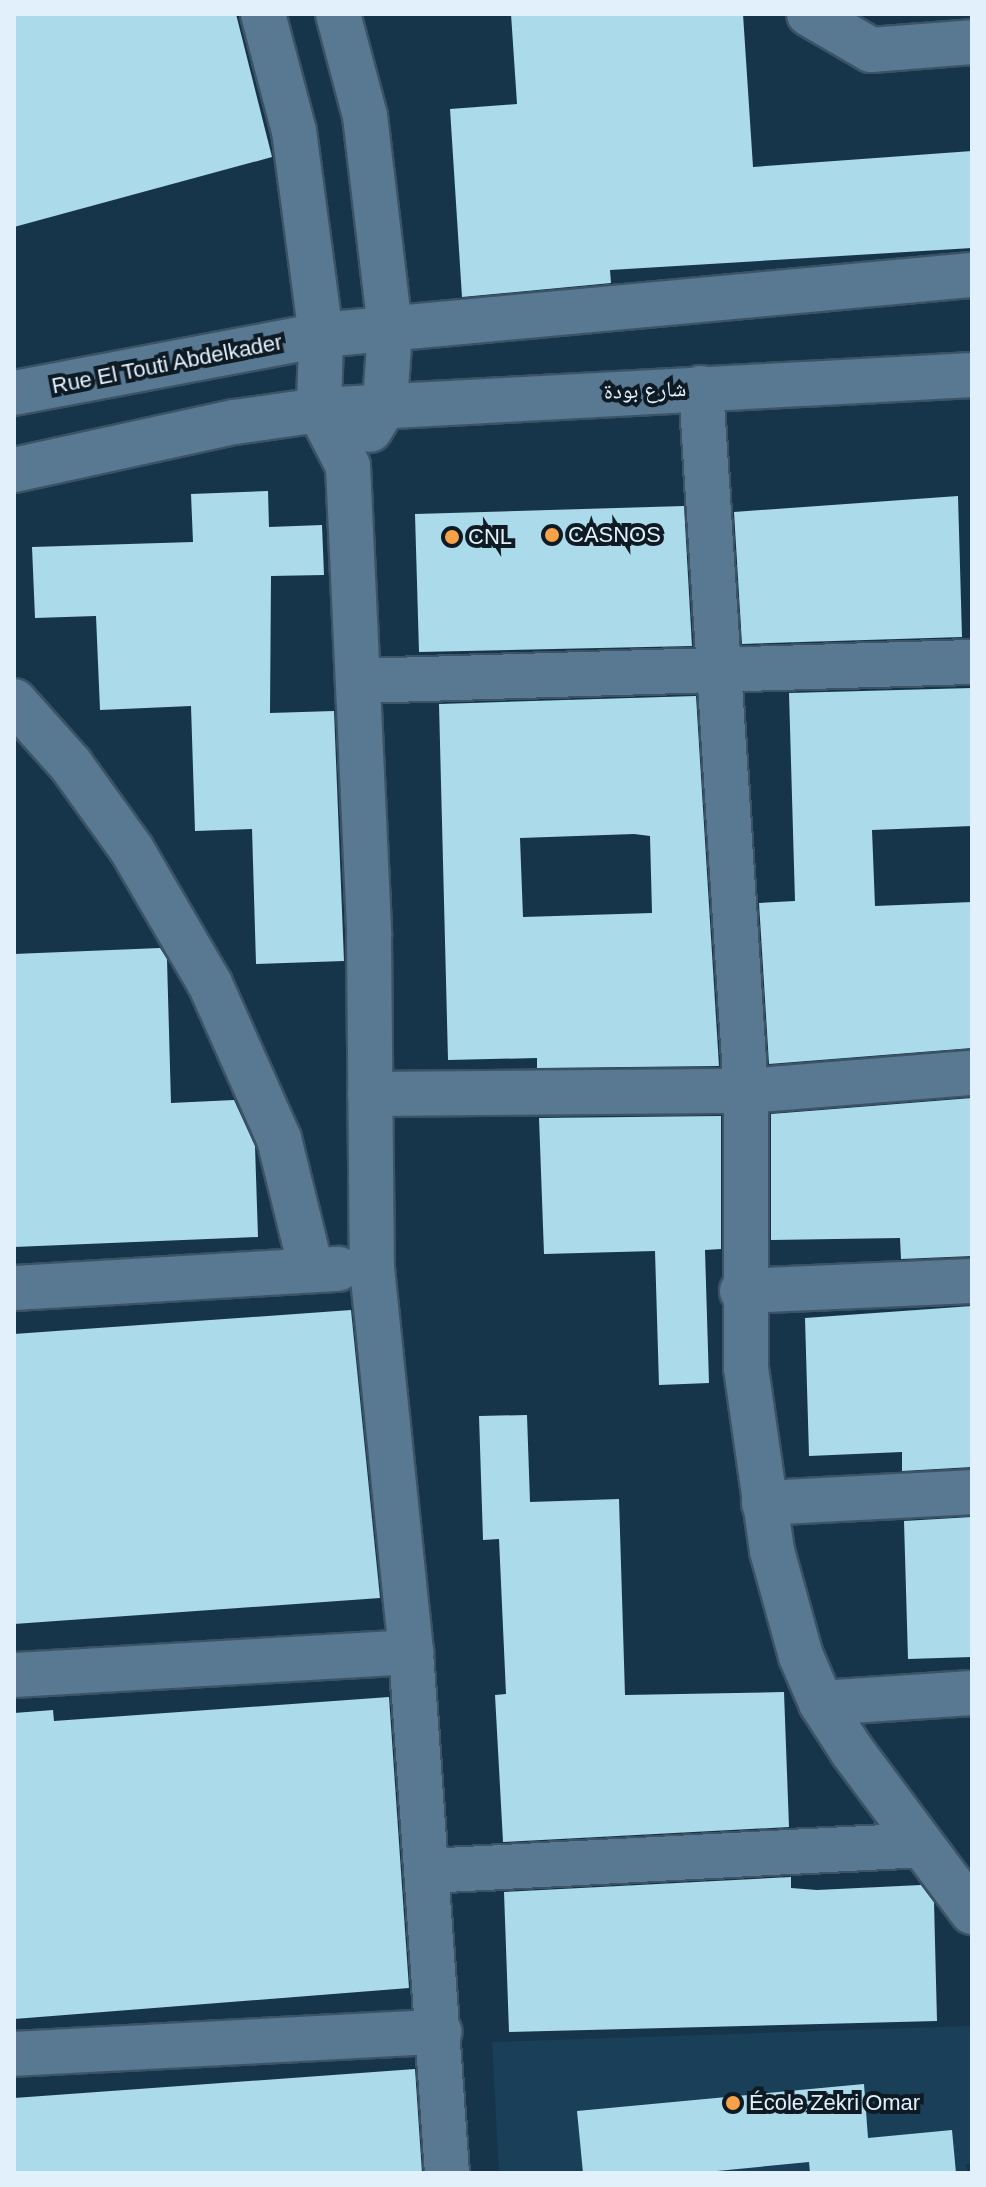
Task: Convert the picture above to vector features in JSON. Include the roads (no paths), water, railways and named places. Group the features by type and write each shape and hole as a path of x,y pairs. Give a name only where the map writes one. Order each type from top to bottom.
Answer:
{"street":[{"path":"263,14 294,131 321,335 319,410 348,466 359,681 372,1268 411,1652 447,2173"},
{"path":"338,14 365,116 390,329 385,405 348,466"},
{"path":"809,14 871,50 972,42"},
{"path":"321,335 972,275"},
{"name":"Rue El Touti Abdelkader","path":"14,393 321,335"},
{"name":"شارع بودة","path":"319,410 972,375"},
{"path":"701,388 746,1091 742,1291 746,1368 764,1503 801,1656 821,1703 920,1845 972,1912"},
{"path":"14,470 235,422 319,410"},
{"path":"359,681 972,662"},
{"path":"14,701 71,765 132,850 210,984 279,1139 311,1268"},
{"path":"370,1094 746,1091 972,1073"},
{"path":"14,1288 311,1268 372,1268"},
{"path":"742,1291 972,1281"},
{"path":"764,1503 972,1492"},
{"path":"14,1675 411,1652"},
{"path":"821,1703 972,1693"},
{"path":"427,1871 920,1845"},
{"path":"14,2054 439,2032"}],"place":[{"name":"CASNOS","path":"552,535"},
{"name":"CNL","path":"452,537"},
{"name":"École Zekri Omar","path":"733,2103"}]}
